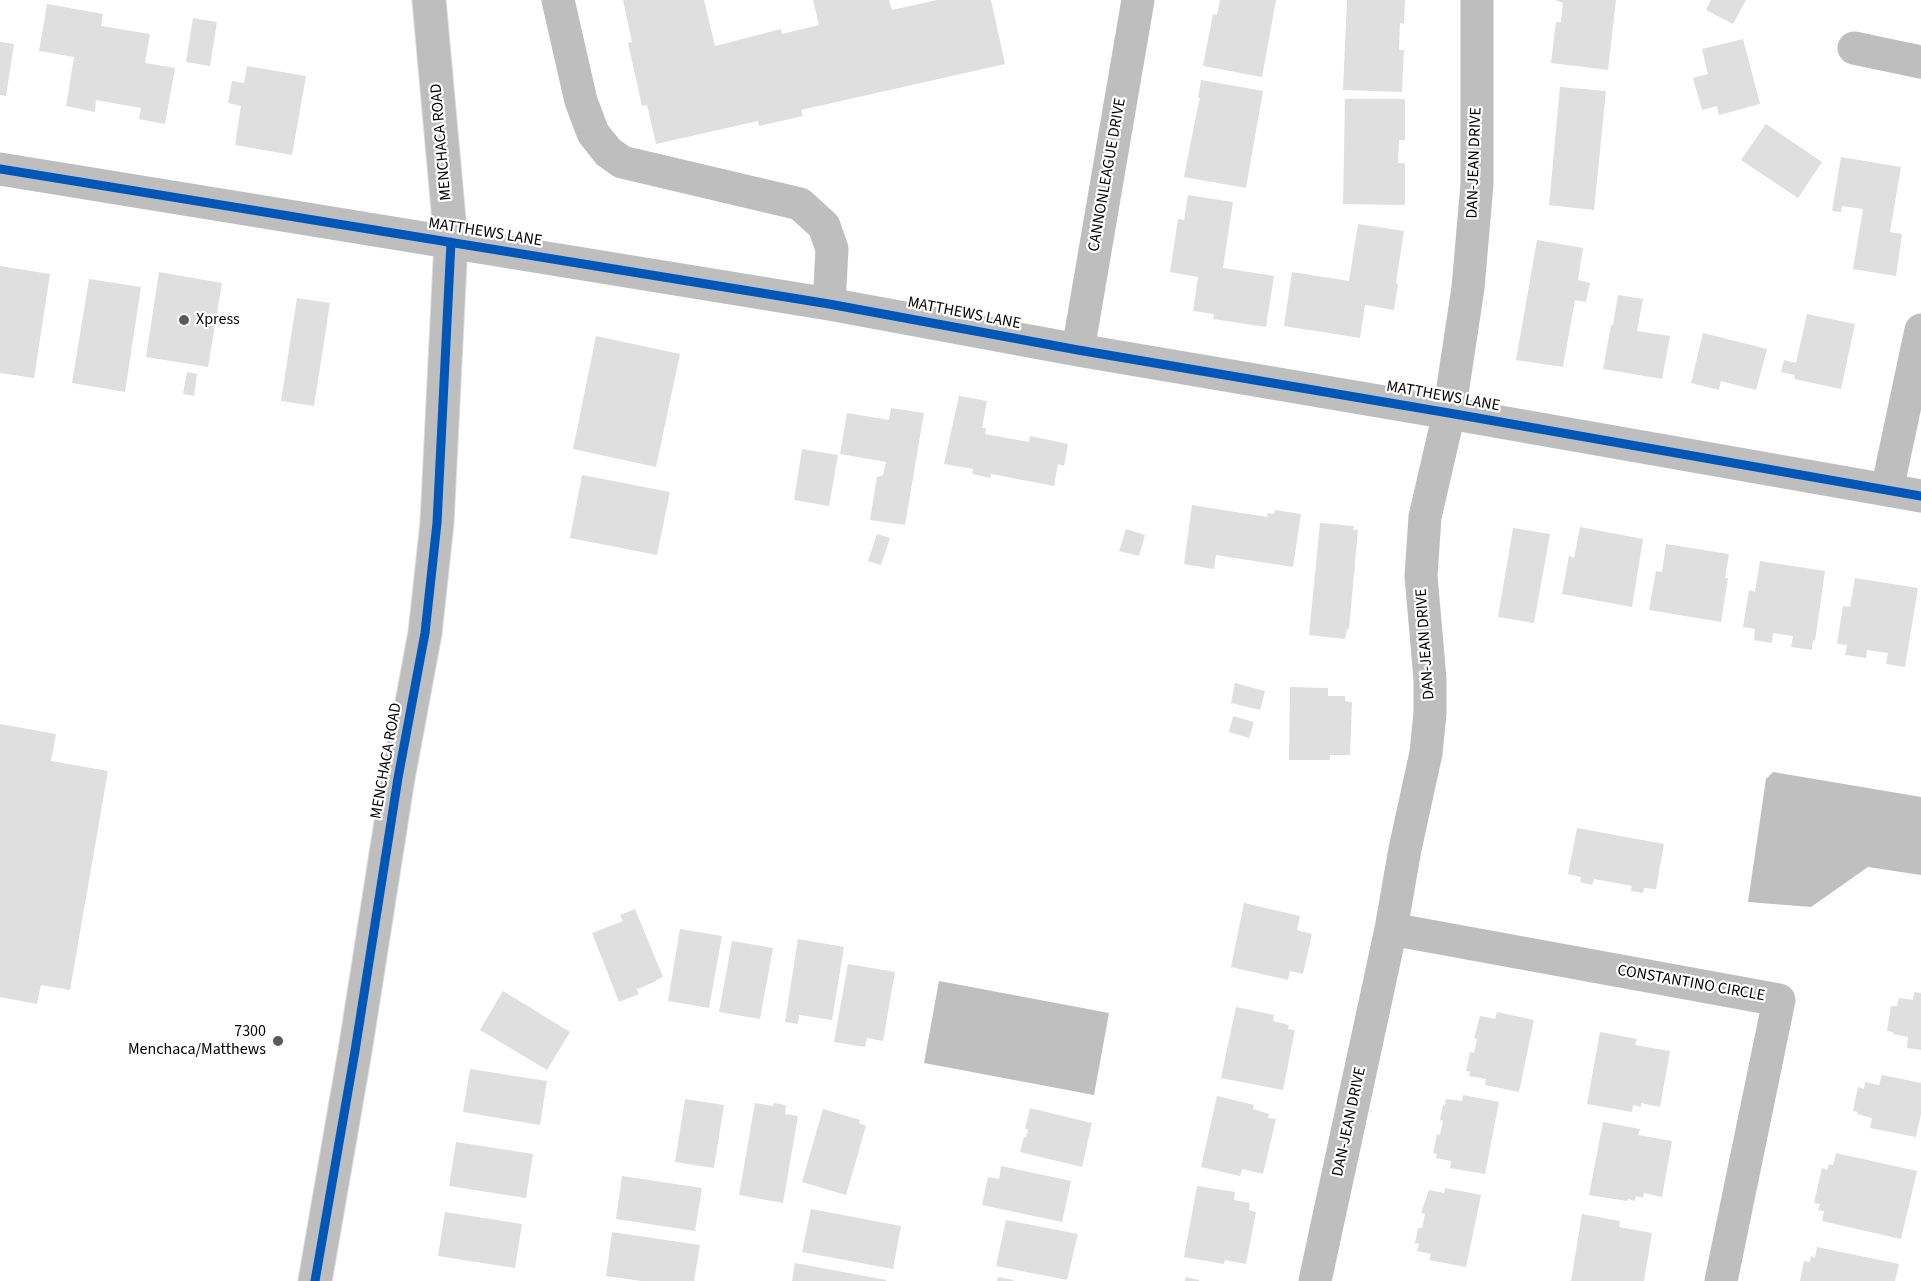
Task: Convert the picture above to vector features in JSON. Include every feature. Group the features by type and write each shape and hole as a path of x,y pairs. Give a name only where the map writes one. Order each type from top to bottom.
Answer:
{"street":[{"name":"MENCHACA ROAD","path":"315,1281 355,1051 398,778 425,633 437,522 451,242 429,0"},
{"path":"558,0 581,101 593,133 608,152 622,162 800,204 824,226 832,249 829,304"},
{"name":"CANNONLEAGUE DRIVE","path":"1078,350 1138,0"},
{"name":"DAN-JEAN DRIVE","path":"1315,1281 1391,929 1405,849 1426,753 1430,713 1430,679 1421,576 1422,556 1425,517 1449,413 1468,288 1477,184 1477,0"},
{"path":"1854,48 1921,62"},
{"name":"MATTHEWS LANE","path":"0,169 829,304 1078,350 1921,496"},
{"path":"1887,490 1921,330"},
{"name":"CONSTANTINO CIRCLE","path":"1391,929 1779,1000 1721,1281"}],"shaded area":[{"path":"1773,772 1921,797 1921,875 1868,867 1811,907 1748,902 1766,779"},
{"path":"939,981 1109,1013 1094,1095 924,1063"}],"building":[{"path":"623,0 704,0 715,46 781,29 782,34 819,25 813,0 889,0 892,10 937,0 991,0 1005,64 801,110 803,116 759,126 758,121 656,144 647,105 642,106 628,43 632,42"},
{"path":"1220,0 1276,0 1262,77 1203,66 1213,14 1217,15"},
{"path":"1347,0 1405,0 1404,24 1400,23 1399,50 1404,50 1402,92 1343,90"},
{"path":"1555,0 1616,0 1608,70 1551,63 1556,22 1561,22 1563,3"},
{"path":"1711,0 1746,0 1733,24 1706,10"},
{"path":"47,4 103,14 101,26 150,34 145,63 175,68 165,124 139,119 141,108 96,100 95,112 66,106 74,57 39,51"},
{"path":"193,18 217,22 210,66 186,62"},
{"path":"1743,39 1760,104 1719,115 1717,106 1702,110 1693,78 1708,74 1702,49"},
{"path":"0,42 14,44 6,96 0,95"},
{"path":"247,66 306,76 292,155 235,145 241,106 228,103 232,81 244,83"},
{"path":"1201,80 1263,91 1246,188 1184,177 1200,98 1198,98"},
{"path":"1560,87 1606,91 1594,210 1549,205"},
{"path":"1345,99 1405,99 1405,140 1399,140 1398,163 1405,163 1405,205 1343,204"},
{"path":"1766,124 1822,162 1798,198 1741,160"},
{"path":"1841,157 1901,167 1890,232 1902,234 1896,276 1853,269 1863,209 1842,206 1841,212 1832,211"},
{"path":"1188,195 1233,202 1223,268 1274,276 1266,327 1213,319 1214,314 1193,311 1198,277 1170,272 1178,219 1184,220"},
{"path":"1358,224 1404,231 1394,310 1365,305 1360,338 1284,326 1292,272 1349,281"},
{"path":"1537,240 1583,248 1578,280 1590,283 1586,302 1575,300 1563,367 1516,360"},
{"path":"0,266 50,274 34,378 0,373"},
{"name":"Xpress","path":"159,272 222,283 208,367 146,357"},
{"path":"89,279 141,287 125,392 72,383"},
{"path":"1618,295 1643,299 1637,331 1670,336 1662,379 1603,369"},
{"path":"297,298 330,303 314,406 281,401"},
{"path":"1807,314 1855,324 1841,389 1794,379 1795,375 1781,372 1784,360 1796,363"},
{"path":"1703,333 1767,349 1756,390 1721,381 1719,390 1691,383"},
{"path":"596,336 680,354 656,467 573,449"},
{"path":"187,372 197,374 194,396 183,394"},
{"path":"959,396 987,401 982,428 986,428 985,434 1029,442 1030,436 1068,444 1064,466 1058,464 1054,486 991,474 990,478 972,474 973,469 944,464"},
{"path":"891,408 924,413 905,525 870,520 877,477 883,475 886,462 840,454 847,413 889,420"},
{"path":"802,449 838,455 829,506 794,500"},
{"path":"582,475 670,492 657,555 570,538"},
{"path":"1192,505 1267,517 1268,513 1274,514 1275,510 1301,514 1293,567 1216,555 1214,569 1184,564"},
{"path":"1320,523 1354,526 1353,530 1358,530 1349,629 1347,629 1345,639 1309,635"},
{"path":"1580,527 1643,539 1632,607 1562,594 1569,556 1574,558"},
{"path":"1513,528 1550,534 1534,623 1498,617"},
{"path":"1126,529 1145,535 1139,556 1119,551"},
{"path":"877,534 890,538 881,565 868,561"},
{"path":"1666,544 1729,554 1725,578 1728,578 1721,622 1649,610 1656,571 1662,572"},
{"path":"1760,561 1825,571 1812,650 1791,647 1793,636 1773,633 1772,643 1754,640 1755,629 1743,627 1749,590 1755,592"},
{"path":"1855,578 1918,588 1905,667 1886,664 1888,653 1867,650 1866,658 1845,655 1847,645 1837,644 1843,606 1850,607"},
{"path":"1235,683 1265,691 1260,710 1231,703"},
{"path":"1290,687 1328,688 1328,696 1345,696 1345,701 1352,702 1350,755 1330,755 1330,760 1289,760"},
{"path":"1233,716 1254,722 1249,738 1229,732"},
{"path":"0,724 56,734 51,761 108,771 70,990 41,985 37,1004 0,997"},
{"path":"1577,828 1664,844 1656,889 1644,888 1643,893 1631,891 1632,886 1594,879 1592,885 1580,882 1581,877 1568,874"},
{"path":"1244,903 1300,916 1297,930 1312,934 1303,974 1290,971 1288,980 1231,967"},
{"path":"635,909 663,977 636,988 639,994 619,1002 592,933 623,921 620,915"},
{"path":"680,929 722,936 709,1008 668,1001"},
{"path":"798,939 844,947 832,1020 799,1015 798,1024 785,1022"},
{"path":"732,941 773,948 760,1019 719,1012"},
{"path":"848,964 895,972 883,1041 867,1038 865,1047 834,1042"},
{"path":"503,991 570,1032 547,1070 480,1030"},
{"path":"1914,992 1921,993 1921,1050 1907,1048 1908,1037 1887,1031 1891,1006 1897,1006 1899,998 1913,1000"},
{"path":"1236,1007 1274,1015 1273,1021 1289,1025 1288,1029 1295,1030 1283,1090 1221,1078"},
{"path":"1497,1012 1534,1020 1519,1092 1485,1085 1486,1079 1469,1076 1470,1072 1466,1071 1470,1052 1474,1053 1477,1039 1474,1038 1480,1016 1495,1019"},
{"path":"1600,1032 1637,1039 1635,1045 1670,1051 1660,1107 1641,1103 1641,1107 1633,1105 1632,1112 1587,1104"},
{"path":"470,1069 547,1081 540,1125 463,1112"},
{"path":"1882,1075 1921,1083 1921,1114 1916,1137 1870,1128 1872,1118 1853,1111 1858,1087 1864,1089 1865,1082 1879,1085"},
{"path":"1463,1095 1499,1102 1485,1174 1450,1168 1451,1161 1436,1158 1437,1154 1433,1153 1437,1134 1440,1135 1443,1121 1440,1120 1446,1099 1462,1101"},
{"path":"1217,1096 1254,1105 1253,1109 1269,1114 1268,1118 1276,1119 1263,1174 1242,1169 1240,1176 1201,1167"},
{"path":"685,1099 724,1105 714,1168 675,1162"},
{"path":"755,1103 773,1106 774,1103 786,1105 785,1114 798,1116 783,1203 739,1195"},
{"path":"1030,1108 1092,1123 1082,1167 1020,1152 1024,1137 1026,1138 1028,1129 1025,1129"},
{"path":"823,1109 860,1120 859,1123 866,1126 846,1195 802,1182"},
{"path":"1603,1122 1640,1129 1638,1135 1672,1141 1662,1197 1644,1193 1643,1198 1636,1196 1635,1201 1628,1199 1627,1201 1589,1195"},
{"path":"456,1142 533,1154 526,1198 449,1186"},
{"path":"1836,1153 1917,1171 1901,1239 1822,1221 1824,1211 1818,1210 1820,1204 1814,1203 1822,1168 1827,1170 1829,1164 1833,1165"},
{"path":"1001,1166 1071,1181 1062,1222 982,1205 988,1177 999,1179"},
{"path":"622,1176 702,1188 695,1231 616,1219"},
{"path":"1197,1186 1235,1192 1234,1200 1250,1203 1249,1210 1256,1212 1246,1264 1225,1260 1224,1264 1184,1257"},
{"path":"1445,1188 1481,1195 1466,1267 1429,1260 1431,1254 1417,1251 1419,1244 1415,1243 1418,1228 1422,1228 1425,1214 1421,1213 1429,1190 1444,1193"},
{"path":"811,1209 901,1226 893,1269 802,1252"},
{"path":"445,1212 522,1224 515,1268 438,1256"},
{"path":"1582,1214 1620,1221 1619,1227 1652,1233 1644,1281 1571,1281"},
{"path":"1006,1220 1078,1234 1067,1280 996,1266"},
{"path":"612,1232 700,1245 694,1281 641,1281 606,1276"},
{"path":"1817,1247 1899,1264 1895,1281 1800,1281 1804,1261 1810,1262 1811,1256 1815,1258"},
{"path":"795,1263 886,1280 886,1281 792,1281"},
{"path":"998,1277 1013,1280 1013,1281 997,1281"},
{"path":"1186,1277 1199,1280 1199,1281 1185,1281"}],"cycle path":[{"path":"0,169 829,304 1078,350 1921,496"},
{"path":"315,1281 355,1051 398,778 425,633 437,523 451,242"}],"place":[{"name":"Xpress","path":"184,320"},
{"name":"7300 Menchaca/Matthews","path":"278,1041"}]}
